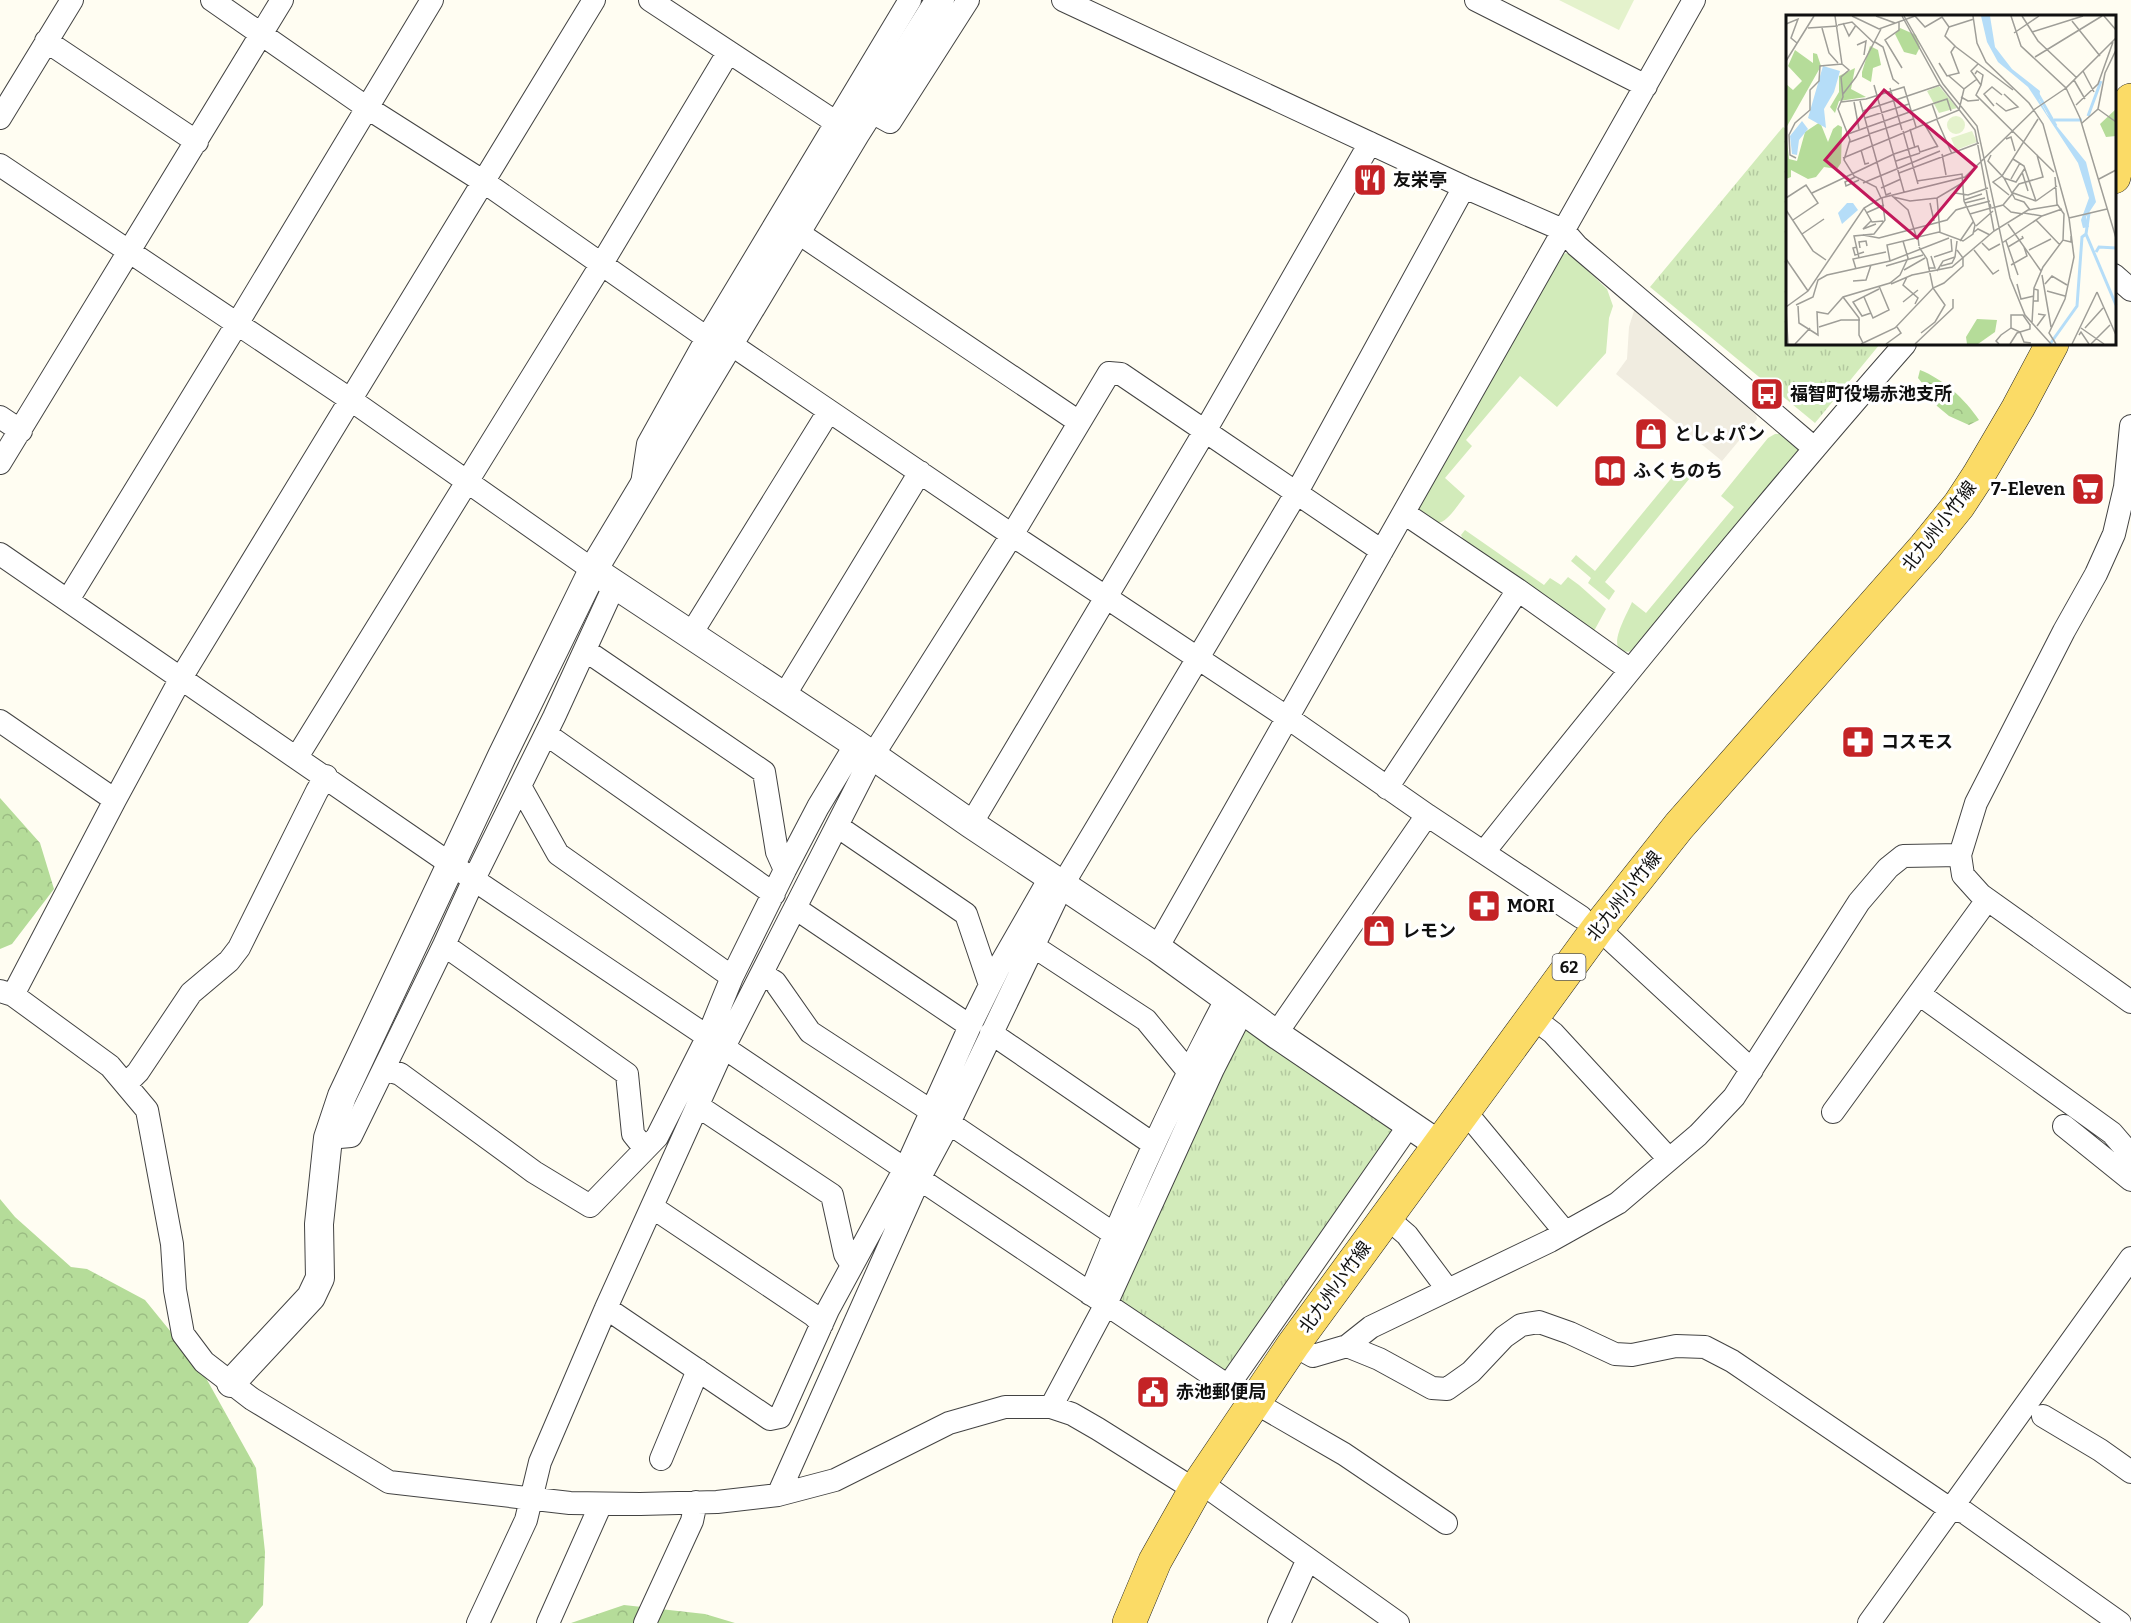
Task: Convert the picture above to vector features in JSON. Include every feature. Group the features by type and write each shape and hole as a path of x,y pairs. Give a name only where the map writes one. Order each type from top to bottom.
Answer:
{"main road":[{"path":"2116,172 2131,100"},
{"name":"北九州小竹線","path":"1129,1623 1155,1561 1198,1486 1293,1345 1532,1017 1589,922 1679,826 1925,547 1959,505 2018,408 2051,345"}],"street":[{"path":"0,118 72,0"},
{"path":"212,0 366,107 484,182 601,265 829,411 1288,718 1426,815 1589,922 1752,1070"},
{"path":"0,463 282,0"},
{"path":"68,600 432,0"},
{"path":"594,0 181,678 7,993 110,1066 147,1110 172,1244 175,1290 183,1334 204,1362 252,1399 389,1482 570,1503 696,1502 778,1495 835,1480 949,1423 1005,1407 1051,1407 1072,1414 1198,1486 1308,1559 1398,1623"},
{"path":"650,0 728,53 854,123 890,122 968,0"},
{"path":"328,1138 351,1136 384,1069 444,945 463,872 502,756 604,577 642,489 718,341 854,123 940,0"},
{"path":"1063,0 1464,187 1563,230 1577,246 1814,448"},
{"path":"1476,0 1646,86"},
{"path":"1157,948 1694,0"},
{"path":"718,341 797,232 854,123 902,3"},
{"path":"46,41 197,142"},
{"path":"297,757 601,265 728,53"},
{"path":"971,824 1205,431 1370,142"},
{"path":"0,165 467,479 604,577 865,749 971,824 1157,948 1276,1034 1438,1144"},
{"path":"980,1029 990,985 1198,658 1297,492 1464,187"},
{"path":"797,232 1079,422"},
{"path":"2116,276 2131,290"},
{"path":"1484,852 1629,669 1814,448 1904,345"},
{"path":"478,1623 526,1520 540,1462 606,1308 698,1106 732,976 785,870 818,807 865,749 1012,535 1109,374 1121,374 1382,551"},
{"path":"691,634 829,411"},
{"path":"0,417 21,431"},
{"path":"2131,426 2125,488 2114,534 2096,574 1976,802 1960,855 1963,875 1987,900 2131,1002"},
{"path":"784,696 920,472"},
{"path":"1404,513 1629,669"},
{"path":"0,554 463,872 1228,1386 1410,1124"},
{"path":"231,1383 311,1297 320,1278 319,1224 328,1138 342,1096 463,872 520,786 585,650 604,577"},
{"path":"1387,788 1518,590"},
{"path":"585,650 764,772 777,852 785,870"},
{"path":"0,721 114,800"},
{"path":"546,734 774,894"},
{"path":"384,1069 400,1074 534,1172 591,1206 657,1137 716,1041 762,974 837,826 865,749"},
{"path":"126,1084 138,1072 191,993 229,961 239,948 326,776"},
{"path":"520,786 558,854 732,976"},
{"path":"1276,1034 1426,815"},
{"path":"837,826 966,914 990,985"},
{"path":"1293,1345 1313,1356 1347,1346 1371,1327 1566,1232 1618,1203 1698,1135 1734,1097 1859,902 1888,868 1903,856 1960,855"},
{"path":"778,1495 913,1173 980,1029 1033,946 1057,880"},
{"path":"1833,1112 1987,900"},
{"path":"795,908 1154,1144"},
{"path":"444,945 627,1074 633,1134 645,1149"},
{"path":"1033,946 1146,1020 1188,1071"},
{"path":"762,974 775,982 810,1032 1114,1234"},
{"path":"1919,994 2112,1133 2131,1155"},
{"path":"1098,1299 1114,1234 1154,1144 1188,1071 1235,1004"},
{"path":"1051,1407 1098,1299 1213,1069 1235,1004"},
{"path":"1532,1017 1553,1033 1670,1160"},
{"path":"698,1106 832,1195 845,1254 852,1264"},
{"path":"1464,1110 1566,1232"},
{"path":"2064,1126 2131,1180"},
{"path":"606,1308 770,1419 780,1416 852,1264 913,1173"},
{"path":"652,1207 813,1315 822,1324"},
{"path":"1386,1217 1407,1234 1448,1290"},
{"path":"1869,1623 2131,1258"},
{"path":"1347,1346 1379,1359 1432,1388 1446,1389 1471,1371 1504,1337 1521,1325 1539,1322 1615,1354 1632,1355 1676,1346 1705,1347 1732,1361 1950,1509 1964,1512 2120,1623"},
{"path":"661,1459 698,1371"},
{"path":"1254,1402 1344,1454 1446,1523"},
{"path":"2043,1416 2100,1450 2131,1472"},
{"path":"645,1623 692,1521 696,1502"},
{"path":"548,1623 601,1504"},
{"path":"1279,1623 1308,1559"}],"green space":[{"path":"1559,0 1634,0 1619,30"},
{"path":"1783,127 1786,129 1786,345 1879,345 1815,423 1650,287"},
{"path":"1569,253 1607,289 1613,306 1609,318 1606,353 1557,407 1520,376 1466,440 1472,446 1445,478 1465,496 1447,519 1438,523 1433,522 1417,509 1558,254"},
{"path":"1920,370 1953,390 1979,420 1969,425 1949,416 1937,406 1918,378"},
{"path":"1775,434 1783,434 1800,445 1800,452 1634,651 1624,651 1619,648 1618,634 1632,602 1646,613 1734,507 1721,496 1768,438"},
{"path":"1683,464 1694,473 1605,582 1615,591 1609,600 1588,583 1591,578 1571,561 1576,555 1595,571"},
{"path":"1465,530 1544,585 1550,578 1561,585 1568,577 1579,585 1606,609 1594,631 1466,545 1461,535"},
{"path":"0,798 40,843 54,889 12,944 0,949"},
{"path":"1246,1028 1392,1129 1391,1141 1226,1372 1114,1299 1237,1034"},
{"path":"0,1199 15,1217 71,1267 87,1269 145,1300 201,1369 256,1468 265,1552 263,1605 248,1623 0,1623"},
{"path":"624,1605 705,1614 735,1623 571,1623"}],"shaded area":[{"path":"1634,311 1640,311 1755,409 1757,419 1722,461 1616,374 1627,359 1629,327"}],"place":[{"name":"友栄亭","path":"1370,180"},
{"name":"福智町役場赤池支所","path":"1767,394"},
{"name":"としょパン","path":"1651,434"},
{"name":"ふくちのち","path":"1610,471"},
{"name":"7-Eleven","path":"2088,489"},
{"name":"コスモス","path":"1858,742"},
{"name":"MORI","path":"1484,906"},
{"name":"レモン","path":"1379,931"},
{"name":"赤池郵便局","path":"1153,1392"}]}
